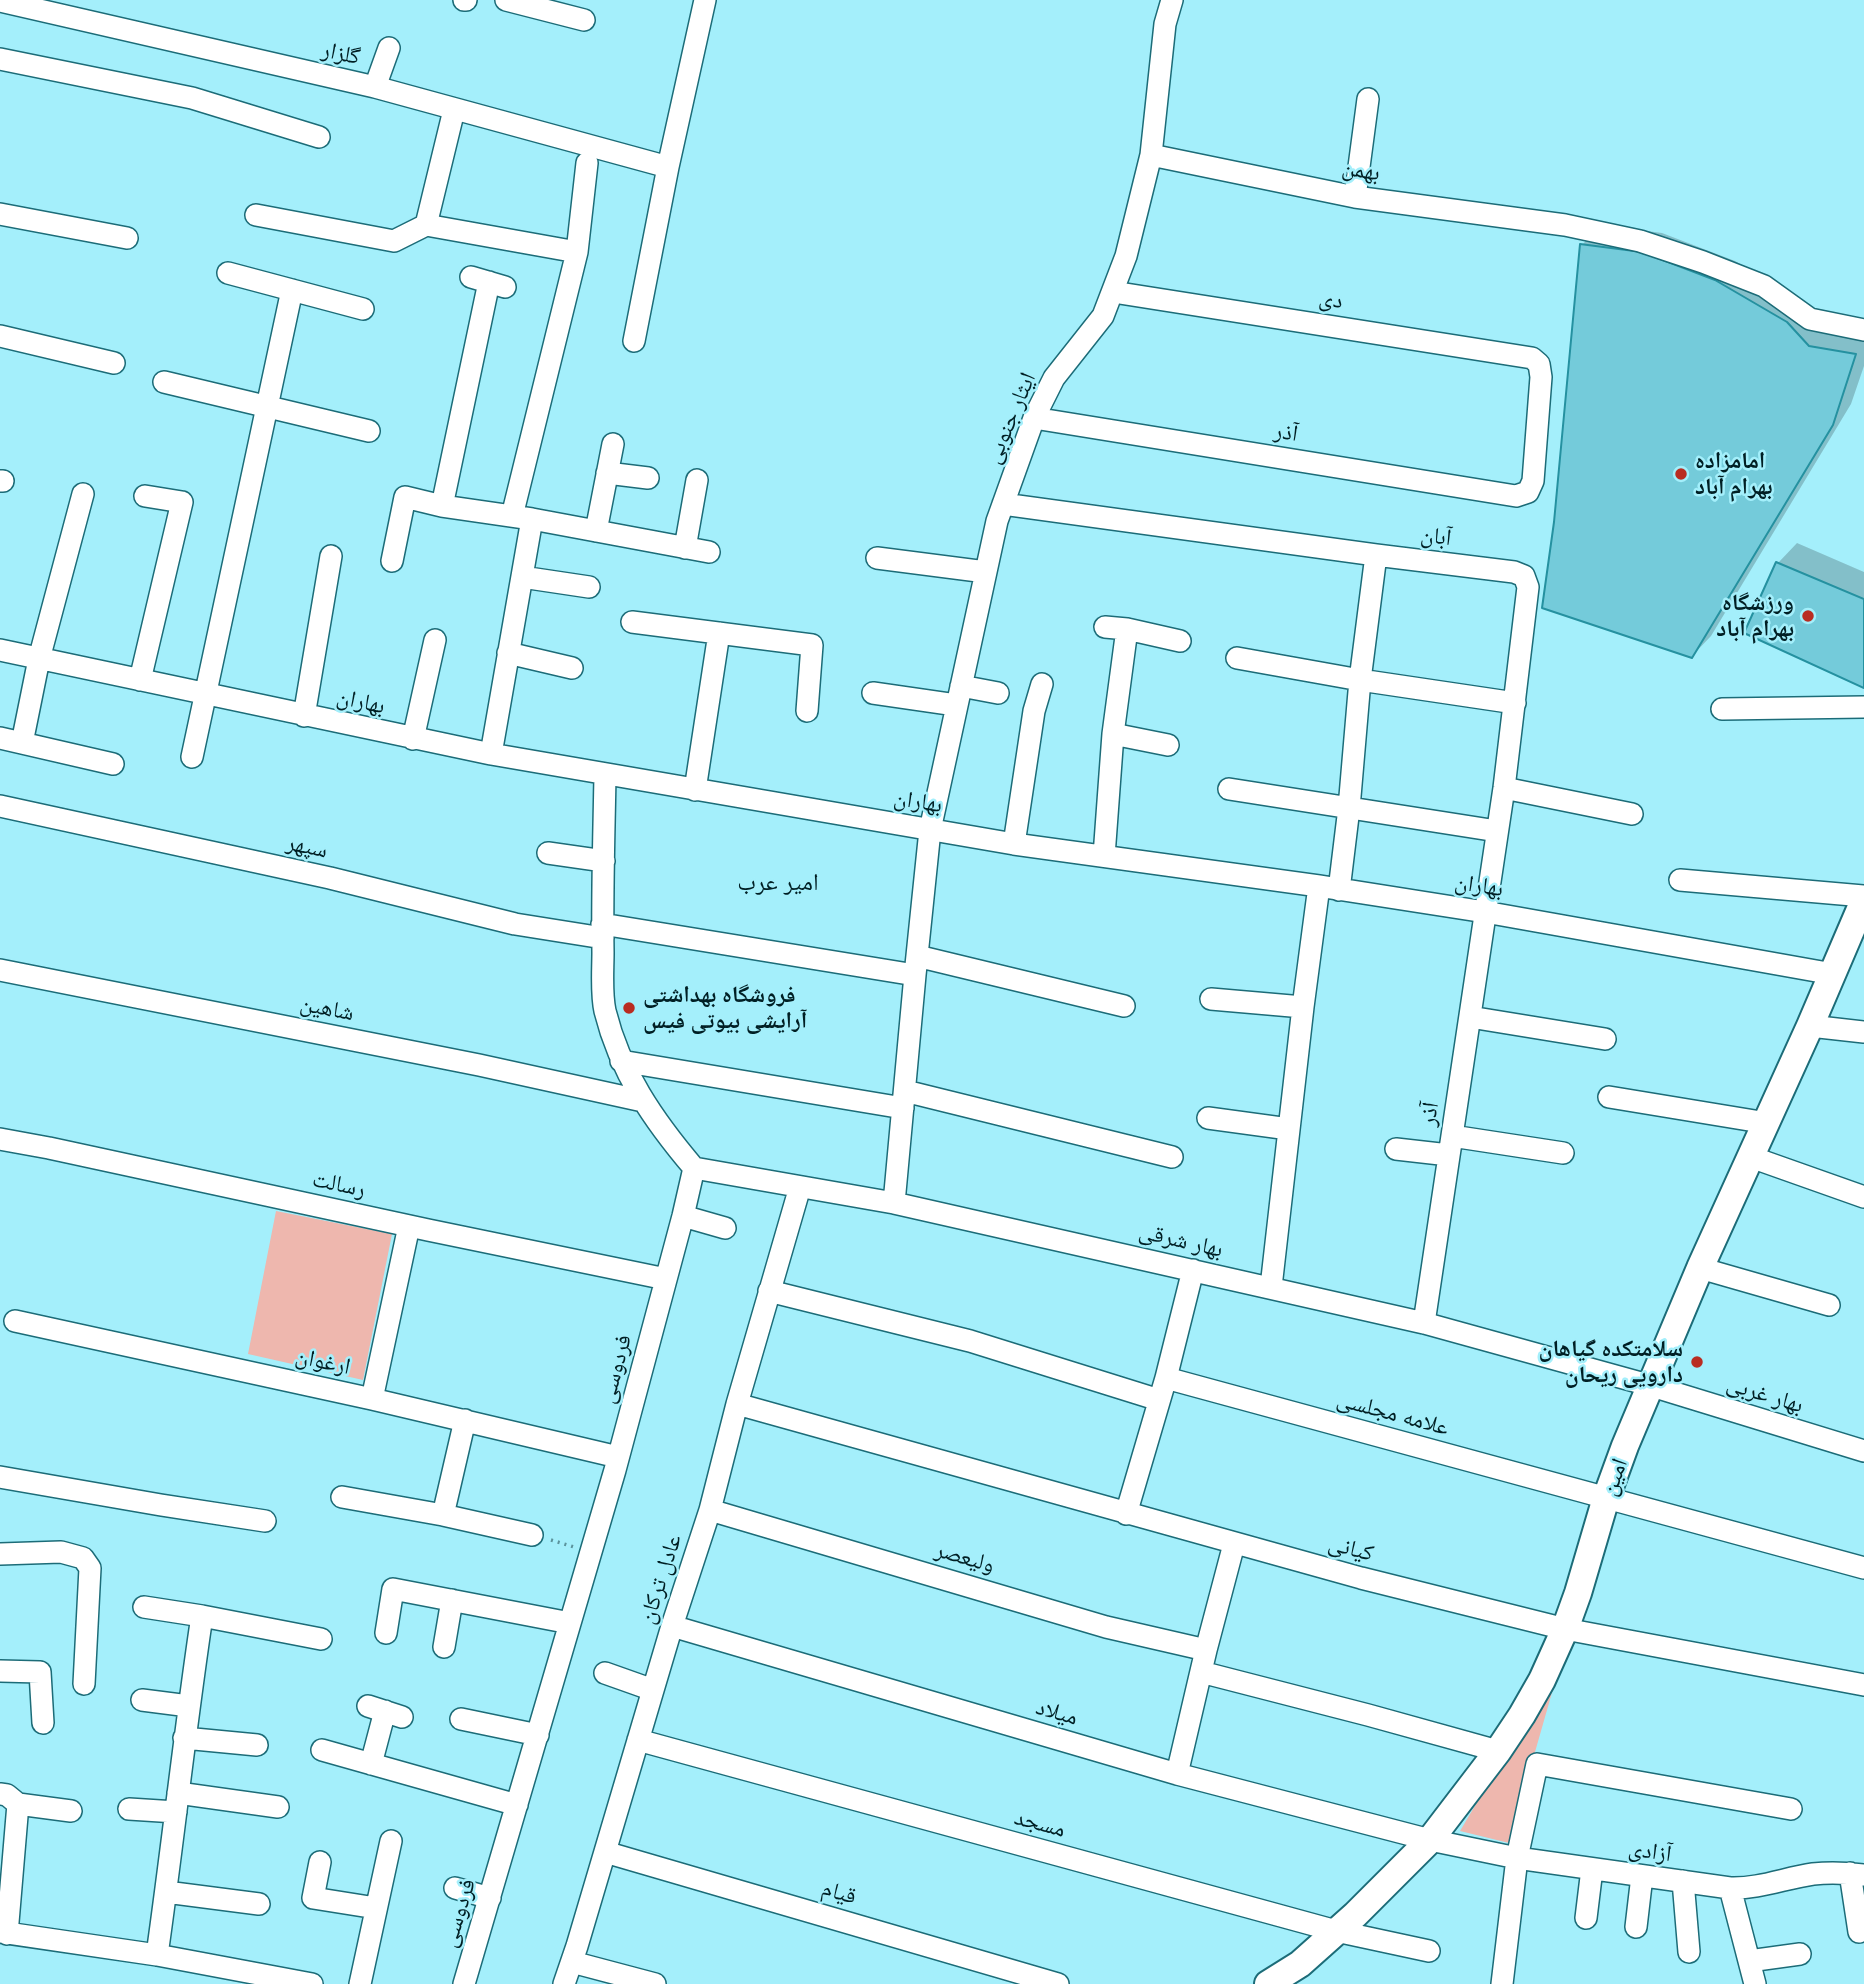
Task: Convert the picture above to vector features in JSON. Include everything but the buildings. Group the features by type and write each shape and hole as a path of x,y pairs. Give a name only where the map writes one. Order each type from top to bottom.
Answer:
{"main road":[{"name":"امین","path":"1268,1984 1300,1964 1355,1915 1430,1840 1497,1751 1522,1715 1542,1679 1578,1593 1606,1498 1625,1446 1700,1268 1810,1026 1864,898"}],"street":[{"path":"506,0 543,4 584,20"},
{"path":"634,341 668,167 705,0"},
{"name":"ایثار جنوبی","path":"894,1203 930,830 997,521 1034,418 1054,378 1103,317 1126,256 1151,155 1165,24 1172,0"},
{"name":"گلزار","path":"0,1 375,87 668,167"},
{"path":"375,87 389,48"},
{"path":"0,59 192,98 319,137"},
{"path":"1355,197 1368,99"},
{"path":"426,225 454,110"},
{"name":"بهمن","path":"1151,155 1355,197 1565,225 1640,241 1703,261 1764,286 1810,319 1864,330"},
{"path":"491,754 522,577 522,517 577,252 587,163"},
{"path":"0,214 127,238"},
{"path":"256,215 394,241 426,225 577,252"},
{"path":"228,273 363,309"},
{"path":"442,506 488,282"},
{"path":"192,757 292,290"},
{"name":"دی","path":"1113,292 1532,358 1539,364 1541,377 1533,481 1528,492"},
{"path":"0,335 114,363"},
{"path":"164,382 369,431"},
{"name":"آذر","path":"1034,418 1516,496 1528,492"},
{"path":"596,531 613,444"},
{"path":"607,473 648,478"},
{"path":"685,548 697,480"},
{"path":"22,743 39,659 83,494"},
{"path":"140,680 182,502 145,496"},
{"path":"392,561 405,497 442,506 522,517 709,552"},
{"name":"آبان","path":"1003,504 1514,572 1524,576 1528,587 1515,703 1485,912"},
{"path":"1271,1287 1303,1007 1349,808 1360,680 1376,555"},
{"path":"304,716 331,556"},
{"path":"877,558 986,572"},
{"path":"522,577 589,587"},
{"path":"632,622 813,645 807,711"},
{"path":"1105,627 1180,641"},
{"path":"1104,856 1113,734 1127,629"},
{"path":"695,790 719,633"},
{"path":"413,739 435,640"},
{"name":"بهاران","path":"0,650 413,739 606,775 1014,844 1485,912 1833,974"},
{"path":"508,653 572,668"},
{"path":"1237,658 1515,703"},
{"path":"1014,844 1034,711 1042,684"},
{"path":"873,693 958,696 998,692"},
{"path":"1722,709 1864,707"},
{"path":"1113,734 1168,745"},
{"path":"0,738 113,764"},
{"path":"606,775 604,1008 621,1060 643,1101 673,1144 694,1168"},
{"path":"1504,788 1632,814"},
{"path":"1229,789 1497,831"},
{"name":"سپهر","path":"0,806 330,878 515,924 603,931 916,966 1124,1006"},
{"path":"548,853 604,861"},
{"path":"1681,880 1864,898"},
{"name":"آذر","path":"1424,1323 1485,912"},
{"name":"شاهین","path":"0,970 479,1065 643,1101"},
{"path":"1212,999 1303,1007"},
{"path":"1470,1017 1605,1038"},
{"path":"1810,1026 1864,1032"},
{"path":"621,1060 904,1100 1172,1157"},
{"path":"1609,1097 1767,1123"},
{"path":"1208,1118 1289,1129"},
{"name":"رسالت","path":"0,1139 666,1279"},
{"path":"1396,1149 1450,1146 1563,1153"},
{"path":"1751,1157 1864,1197"},
{"name":"بهار شرقی","path":"694,1168 894,1203 1271,1287 1424,1323 1652,1386"},
{"name":"فردوسی","path":"464,1984 618,1457 694,1168"},
{"name":"عادل ترکان","path":"564,1984 672,1626 710,1510 737,1404 800,1187"},
{"path":"683,1216 725,1228"},
{"path":"372,1399 409,1226"},
{"path":"1700,1268 1829,1305"},
{"path":"1126,1514 1166,1378 1193,1270"},
{"path":"769,1291 970,1341 1159,1400"},
{"name":"ارغوان","path":"15,1321 372,1399 618,1457"},
{"name":"علامه مجلسی","path":"1166,1378 1864,1568"},
{"name":"بهار غربی","path":"1652,1386 1864,1451"},
{"name":"کیانی","path":"737,1404 1234,1544 1565,1629 1864,1685"},
{"path":"443,1515 465,1420"},
{"path":"0,1477 265,1521"},
{"path":"342,1497 443,1515 532,1535"},
{"name":"ولیعصر","path":"710,1510 1106,1627 1206,1650"},
{"path":"1177,1774 1234,1544"},
{"path":"0,1554 61,1552 83,1559 90,1568 84,1684"},
{"path":"386,1633 393,1588 570,1623"},
{"path":"444,1647 452,1600"},
{"path":"144,1607 321,1639"},
{"path":"157,1955 202,1616"},
{"name":"میلاد","path":"672,1626 1177,1774 1430,1840"},
{"path":"0,1671 40,1672 43,1723"},
{"path":"1201,1672 1497,1751"},
{"path":"605,1674 653,1690"},
{"path":"142,1700 189,1706"},
{"path":"371,1764 385,1711"},
{"path":"461,1719 538,1735"},
{"path":"184,1738 257,1745"},
{"name":"مسجد","path":"638,1740 1336,1931 1429,1951"},
{"path":"321,1749 517,1805"},
{"path":"1502,1984 1517,1858 1536,1764 1791,1810"},
{"path":"71,1811 9,1799 3,1933 157,1955 209,1975 312,1984"},
{"path":"130,1809 177,1803 278,1807"},
{"name":"آزادی","path":"1430,1840 1517,1858 1730,1888 1747,1888 1815,1874 1857,1874"},
{"path":"360,1984 391,1841"},
{"name":"قیام","path":"605,1852 1058,1984"},
{"path":"320,1862 313,1898 376,1908"},
{"path":"1586,1918 1592,1869"},
{"path":"1857,1874 1859,1932"},
{"path":"1636,1927 1642,1876"},
{"path":"1683,1881 1689,1952"},
{"path":"455,1888 490,1898"},
{"path":"1730,1888 1755,1984"},
{"path":"166,1892 259,1904"},
{"path":"1749,1961 1800,1954"},
{"path":"572,1962 656,1984"}],"path":[{"path":"532,1535 591,1552"}],"shaded area":[{"path":"276,1211 392,1234 363,1380 248,1354"},
{"path":"1561,1661 1509,1843 1460,1831"}],"place":[{"name":"امامزاده بهرام آباد","path":"1681,474"},
{"name":"ورزشگاه بهرام آباد","path":"1808,616"},
{"name":"فروشگاه بهداشتی آرایشی بیوتی فیس","path":"629,1008"},
{"name":"سلامتکده گیاهان دارویی ریحان","path":"1697,1362"}],"district":[{"name":"امیر عرب","path":"778,882"}]}
